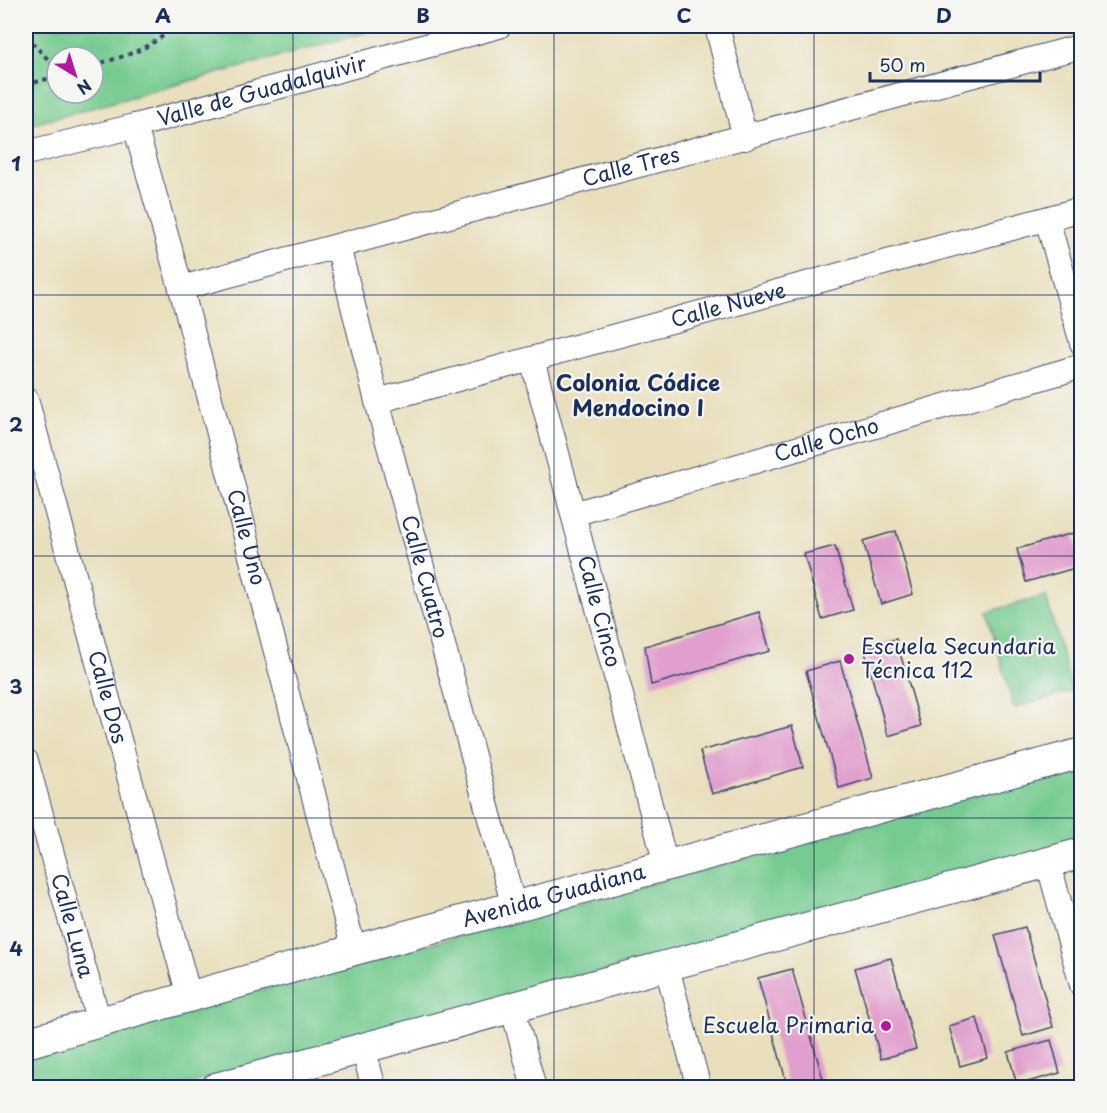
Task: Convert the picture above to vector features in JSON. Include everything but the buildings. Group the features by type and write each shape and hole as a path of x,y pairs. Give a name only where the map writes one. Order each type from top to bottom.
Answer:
{"street":[{"name":"Valle de Guadalquivir","path":"26,153 135,126 499,26"},
{"path":"717,26 745,138"},
{"name":"Calle Tres","path":"181,288 1082,46"},
{"name":"Calle Uno","path":"135,126 181,288 354,950"},
{"name":"Calle Nueve","path":"377,401 1082,209"},
{"path":"1047,219 1082,343"},
{"name":"Calle Cuatro","path":"338,246 377,401 514,907"},
{"name":"Calle Cinco","path":"532,359 666,865"},
{"name":"Calle Ocho","path":"573,514 1082,366"},
{"name":"Calle Dos","path":"26,399 189,996"},
{"name":"Avenida Guadiana","path":"26,1043 354,950 1082,753"},
{"name":"Calle Luna","path":"26,761 99,1022"},
{"path":"216,1088 512,1005 1082,853"},
{"path":"1048,862 1082,985"},
{"path":"666,964 699,1088"},
{"path":"512,1005 534,1088"},
{"path":"363,1048 374,1088"}],"path":[{"path":"105,61 146,48 175,26"},
{"path":"26,36 45,56"},
{"path":"26,85 45,79"}],"green space":[{"path":"26,26 390,26 105,104 105,45 45,45 45,105 102,105 26,126"},
{"path":"1046,596 1072,691 1014,708 987,612"},
{"path":"1081,766 1081,841 177,1087 26,1088 26,1054"}],"place":[{"name":"Escuela Secundaria Técnica 112","path":"849,659"},
{"name":"Escuela Primaria","path":"886,1026"}],"district":[{"name":"Colonia Códice Mendocino I","path":"638,396"}]}
